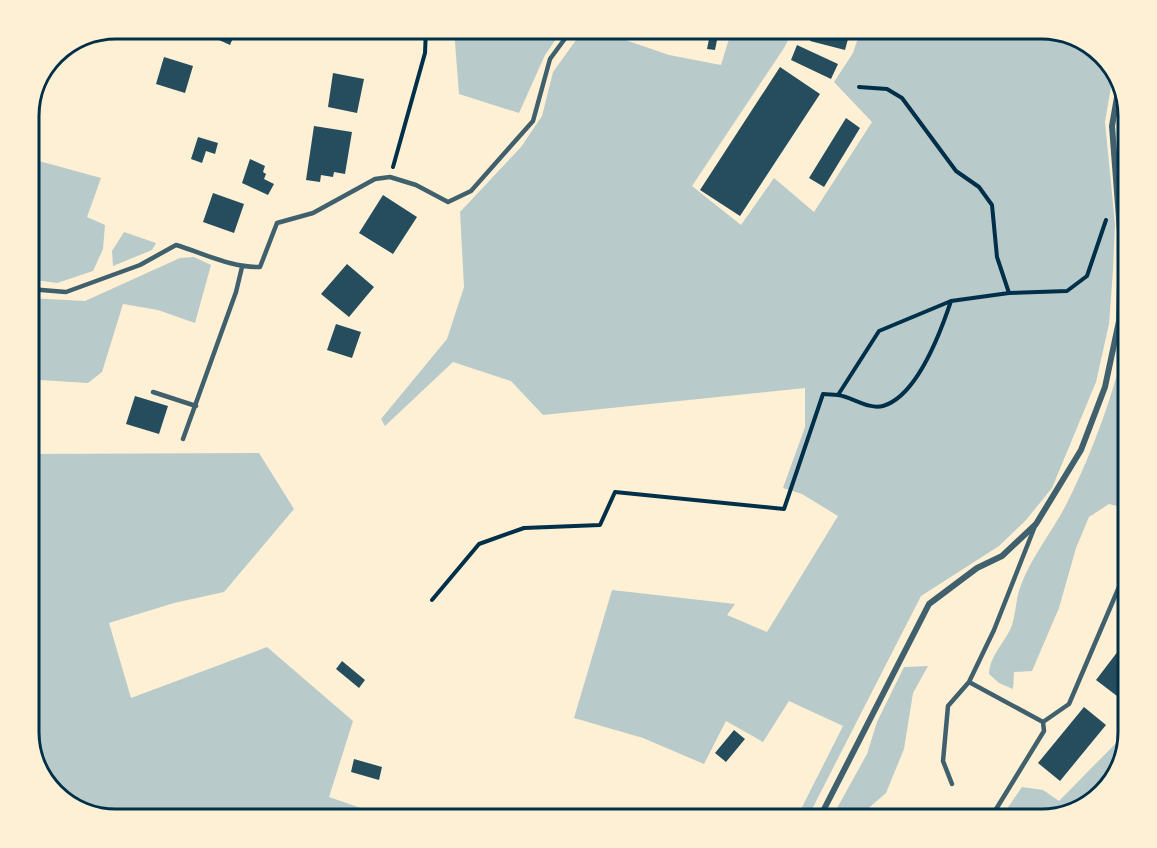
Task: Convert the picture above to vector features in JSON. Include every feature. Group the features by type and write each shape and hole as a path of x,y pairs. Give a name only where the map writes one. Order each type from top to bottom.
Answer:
{"street":[{"path":"1116,102 1112,126 1118,181"},
{"path":"824,809 929,604 977,568 1002,556 1036,524 1082,450 1105,387 1118,326"}],"lane":[{"path":"39,290 66,292 140,265 176,245 221,258 242,267 260,267 278,223 314,213 375,179 390,177 416,185 448,202 471,191 533,121 550,59 564,39"},
{"path":"183,439 236,292 242,267"},
{"path":"153,392 196,406"},
{"path":"952,784 943,761 948,706 969,682 994,630 1036,524"},
{"path":"1043,722 1069,704 1118,589"},
{"path":"969,682 1043,722"},
{"path":"996,809 1044,731 1043,722"}],"path":[{"path":"390,177 425,53 426,39"},
{"path":"859,87 887,89 902,98 956,171 979,187 992,205 997,257 1009,293"},
{"path":"838,395 879,331 951,301 1009,293 1067,291 1087,276 1106,219"},
{"path":"432,600 479,544 524,528 600,525 615,492 784,509 822,394 838,395 871,406 884,406 898,396 917,375 936,345 951,301"}],"shaded area":[{"path":"455,39 556,39 545,55 519,113 459,94"},
{"path":"577,39 622,39 669,55 721,65 729,39 789,39 692,186 741,225 774,178 814,212 872,122 834,82 853,53 858,39 1056,40 1088,55 1102,69 1110,82 1105,122 1115,224 1113,270 1109,324 1096,382 1052,488 1026,520 999,546 921,596 812,809 801,809 843,726 789,701 763,742 726,721 704,764 643,738 574,718 612,590 735,604 727,615 767,632 838,516 802,494 783,488 805,427 805,388 543,415 511,381 453,362 385,426 381,419 447,339 464,287 460,212 521,147 542,116 553,72"},
{"path":"39,161 101,178 87,217 105,225 103,249 93,271 57,283 39,280"},
{"path":"124,232 156,243 152,250 113,266 112,251"},
{"path":"194,257 211,265 195,323 158,310 123,304 102,372 88,383 40,380 39,384 39,299 85,301 180,258"},
{"path":"1118,369 1118,506 1109,504 1089,517 1076,548 1059,608 1032,671 1014,672 1013,689 999,683 989,674 992,660 1012,625 1019,590 1026,574 1066,505 1086,462"},
{"path":"259,453 294,509 224,592 174,603 109,623 131,698 267,647 353,721 329,797 363,809 116,809 91,805 77,799 58,783 47,766 39,737 39,454"},
{"path":"928,666 913,693 904,749 886,793 868,809 837,809 867,754 877,722 904,667"},
{"path":"1117,742 1114,757 1102,779 1088,793 1075,801 1051,808 1007,809 1022,787 1043,790 1059,801"}],"building":[{"path":"219,39 233,39 230,45"},
{"path":"709,39 717,39 715,50 707,49"},
{"path":"810,39 848,39 845,50 810,41"},
{"path":"797,45 838,64 831,79 791,60"},
{"path":"164,57 193,66 185,93 156,84"},
{"path":"780,67 820,94 740,216 700,190"},
{"path":"333,73 364,79 357,113 328,107"},
{"path":"846,118 860,128 824,187 809,178"},
{"path":"314,126 352,132 345,174 334,172 333,177 321,175 320,182 306,180"},
{"path":"198,137 218,143 215,154 206,151 202,163 191,159"},
{"path":"250,159 265,166 264,179 274,184 268,195 242,183"},
{"path":"213,193 244,204 234,233 203,222"},
{"path":"383,195 417,217 393,254 359,233"},
{"path":"347,264 374,287 349,317 321,294"},
{"path":"336,324 361,332 352,358 327,350"},
{"path":"135,396 168,406 159,434 126,424"},
{"path":"1118,651 1118,695 1096,680"},
{"path":"342,661 365,680 359,688 336,669"},
{"path":"1084,707 1106,725 1060,781 1038,763"},
{"path":"734,730 745,739 726,762 715,753"},
{"path":"354,759 382,767 379,780 351,772"}]}
